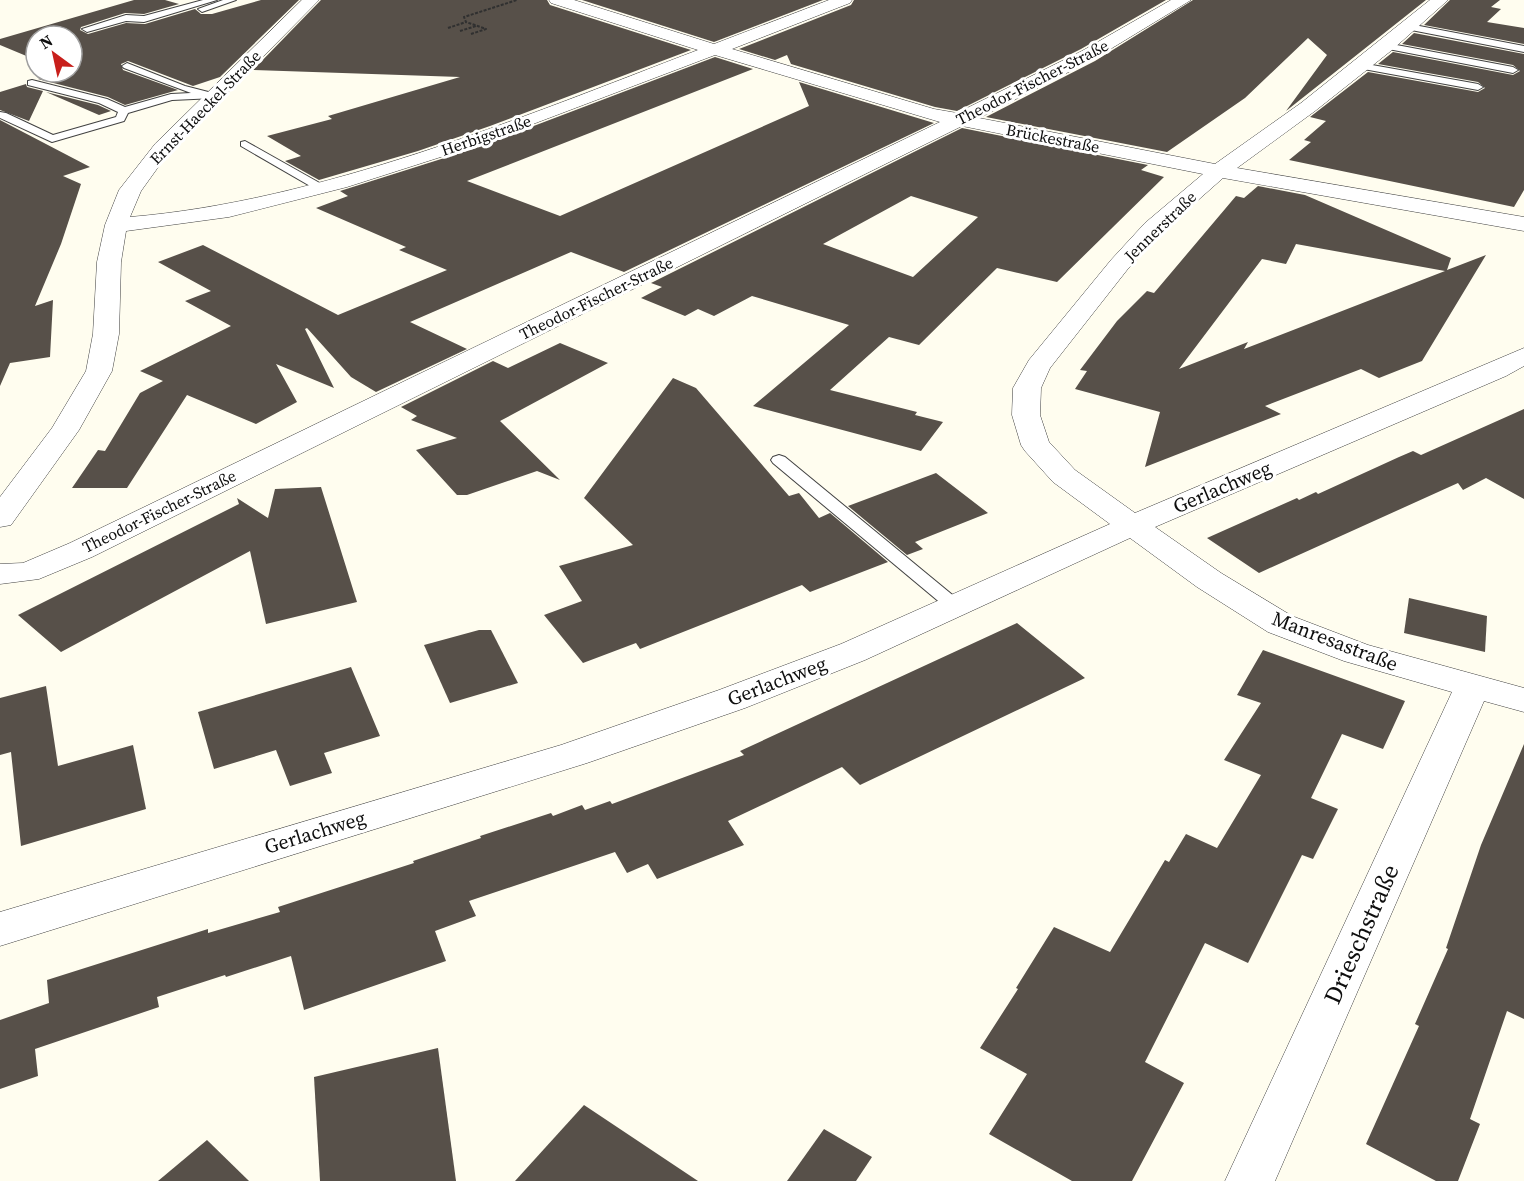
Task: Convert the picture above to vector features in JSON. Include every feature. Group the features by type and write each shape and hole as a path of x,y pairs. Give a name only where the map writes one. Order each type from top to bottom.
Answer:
{"street":[{"name":"Ernst-Haeckel-Straße","path":"0,518 65,430 99,371 106,334 109,262 116,225 130,190 156,156 311,0"},
{"name":"Brückestraße","path":"557,0 931,114 1219,171 1524,225"},
{"name":"Herbigstraße","path":"116,225 164,222 215,215 321,188 507,129 844,0"},
{"name":"Theodor-Fischer-Straße","path":"0,574 28,572 81,550 961,119 1088,55 1184,0"},
{"name":"Jennerstraße","path":"1133,525 1064,476 1035,445 1026,415 1027,388 1038,366 1119,265 1153,228 1219,171 1361,66 1440,0"},
{"name":"Gerlachweg","path":"0,929 574,754 732,699 853,652 1133,525 1487,375 1524,356"},
{"name":"Manresastraße","path":"1133,525 1209,580 1280,624 1356,653 1524,700"},
{"name":"Drieschstraße","path":"1250,1181 1472,687"}],"lane":[{"path":"87,29 126,18 144,19 213,0"},
{"path":"135,28 232,0"},
{"path":"1409,27 1524,49"},
{"path":"1386,46 1513,70"},
{"path":"127,66 182,88 216,95"},
{"path":"1361,66 1478,87"},
{"path":"36,84 103,101 124,111 171,97 216,95"},
{"path":"2,115 52,139 120,118 124,111"},
{"path":"245,144 321,188"},
{"path":"779,460 955,606"}],"path":[{"path":"466,22 464,17 517,0"},
{"path":"448,28 466,22 486,29 471,34"},
{"path":"460,31 476,25"}],"building":[{"path":"134,0 165,0 179,4 144,14 125,13 84,26 84,24 52,24"},
{"path":"261,0 299,0 220,77 193,86 128,61 121,64 123,70 178,90 125,105 108,97 57,84 84,84 84,32 88,34 126,23 145,24 195,9 201,14 212,14"},
{"path":"321,0 547,0 550,5 691,50 490,126 418,151 319,180 285,161 301,156 267,136 332,119 328,116 460,77 253,70"},
{"path":"582,0 823,0 714,42"},
{"path":"854,0 1166,0 1081,49 957,111 935,107 791,64 787,55 775,60 739,49 851,5"},
{"path":"1193,0 1426,0 1286,111 1327,55 1308,38 1245,98 1167,152 986,117 1095,61"},
{"path":"1450,0 1500,0 1491,7 1501,9 1487,22 1524,28 1524,44 1424,25"},
{"path":"24,32 24,55 0,45 0,39"},
{"path":"1414,33 1524,54 1524,190 1514,207 1289,160 1311,142 1304,140 1326,121 1310,117 1368,72 1478,92 1485,88 1478,82 1378,64 1393,52 1513,75 1520,71 1513,65 1402,44"},
{"path":"715,57 753,69 467,181 560,216 809,106 799,82 934,123 624,272 571,252 410,322 467,349 376,392 351,377 307,328 305,329 334,388 276,364 297,402 256,424 187,395 127,488 72,488 98,450 105,451 140,393 163,381 140,371 231,326 185,301 211,291 158,262 203,245 338,315 447,270 399,250 406,247 316,208 348,196 340,191 476,148"},
{"path":"26,84 27,87 43,91 29,121 0,110 0,92"},
{"path":"46,92 98,105 111,111 99,115"},
{"path":"0,120 90,167 63,176 81,184 61,244 35,306 53,300 50,357 10,363 0,386"},
{"path":"962,128 1148,165 1141,170 1164,177 1057,282 997,268 919,345 889,337 830,390 917,412 915,415 943,422 921,451 753,406 849,325 752,296 714,316 698,309 685,316 641,298 662,287 651,283","holes":["911,196 978,217 913,277 823,244"]},
{"path":"1258,186 1305,195 1451,258 1447,270 1486,255 1422,361 1379,378 1361,369 1265,406 1281,414 1145,467 1160,412 1075,389 1087,371 1080,370 1117,321 1147,291 1154,293 1236,196 1244,198","holes":["1296,244 1445,271 1244,349 1248,342 1179,369 1262,259 1286,264"]},
{"path":"560,343 608,363 500,421 560,480 537,471 467,495 457,495 416,450 457,438 411,420 417,416 401,407 493,361 508,368"},
{"path":"673,378 696,388 789,496 799,493 819,518 830,513 888,562 810,592 802,585 640,649 636,643 583,663 544,615 582,601 559,566 633,545 584,498"},
{"path":"1524,409 1524,499 1486,478 1463,490 1458,483 1259,573 1207,538 1297,498 1299,500 1316,492 1318,494 1413,451 1421,455"},
{"path":"936,473 988,513 915,542 923,549 907,555 848,506"},
{"path":"321,487 357,602 266,624 250,551 61,652 18,615 239,504 237,498 268,518 275,489"},
{"path":"1409,598 1487,616 1485,652 1404,633"},
{"path":"1017,623 1085,678 860,785 842,767 728,821 744,845 657,879 648,864 627,873 615,852 469,901 476,916 435,931 446,961 304,1010 291,956 157,997 159,1007 35,1049 38,1076 0,1089 0,1020 49,1003 47,980 208,929 208,933 280,912 278,907 414,863 413,861 481,838 480,836 551,813 553,816 582,805 585,810 610,801 612,804 744,755 740,751"},
{"path":"479,630 491,630 518,683 450,703 424,645"},
{"path":"1263,650 1405,701 1383,749 1342,734 1311,798 1338,809 1313,859 1302,855 1248,963 1205,943 1145,1062 1184,1083 1132,1181 1072,1181 989,1134 1027,1074 980,1048 1054,927 1110,952 1165,860 1169,862 1186,834 1217,848 1261,775 1224,760 1261,703 1237,695"},
{"path":"351,667 380,736 324,753 332,773 290,786 276,750 214,769 198,712"},
{"path":"46,686 58,766 133,745 146,809 21,846 11,752 0,755 0,698"},
{"path":"1524,744 1524,1019 1507,1011 1470,1119 1480,1124 1458,1181 1436,1181 1366,1144 1419,1026 1415,1024 1448,949 1446,948 1481,845"},
{"path":"438,1048 456,1181 320,1181 314,1077"},
{"path":"584,1105 698,1181 515,1181"},
{"path":"824,1129 872,1157 856,1181 787,1181"},
{"path":"207,1140 249,1181 158,1181"}]}
